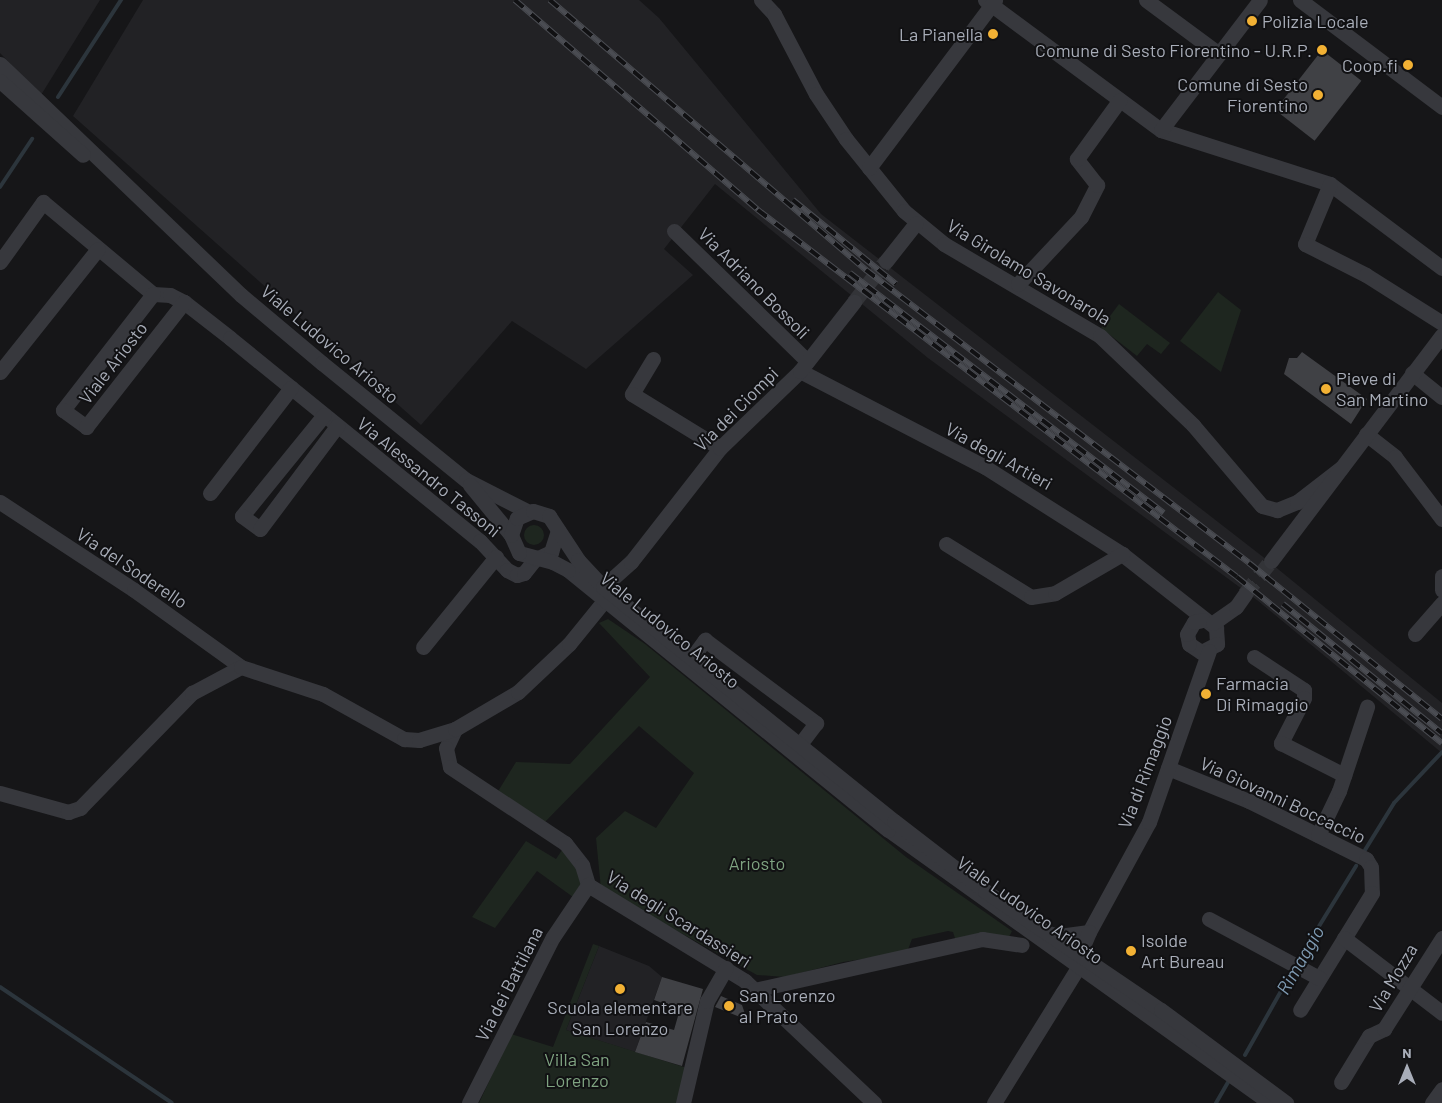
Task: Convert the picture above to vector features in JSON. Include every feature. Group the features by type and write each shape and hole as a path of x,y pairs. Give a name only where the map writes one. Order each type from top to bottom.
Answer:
{"street":[{"path":"1146,0 1220,54"},
{"path":"1161,130 1260,0"},
{"path":"1301,0 1442,107"},
{"name":"Via Girolamo Savonarola","path":"763,1 793,46 816,94 869,168 916,223 944,244 1018,284 1085,325 1122,354 1193,425 1265,508 1281,509 1308,497 1341,468"},
{"path":"869,168 990,2 1161,130 1304,173 1330,184 1442,268"},
{"name":"Viale Ludovico Ariosto","path":"0,64 174,232"},
{"name":"Viale Ludovico Ariosto","path":"0,81 314,357 466,480 511,535 519,553 568,570 948,876 1079,961 1203,1046 1256,1085 1286,1103"},
{"path":"1018,284 1081,216 1097,185 1077,159 1119,100"},
{"path":"1330,184 1305,244 1366,275 1442,323"},
{"name":"Via Alessandro Tassoni","path":"0,262 43,202 153,294 170,295 184,302 338,426 517,575 524,573 536,559"},
{"path":"886,261 916,223"},
{"name":"Via Adriano Bossoli","path":"674,231 804,366"},
{"path":"0,372 98,249"},
{"name":"Viale Ariosto","path":"153,294 63,410 86,427 184,302"},
{"name":"Via dei Ciompi","path":"455,729 518,692 602,599 720,448 804,366 854,302"},
{"path":"1271,561 1412,373 1439,345"},
{"path":"653,359 632,394 720,448"},
{"name":"Via degli Artieri","path":"804,366 985,467 1122,554 1168,593 1208,622"},
{"path":"1412,373 1442,397"},
{"path":"210,493 291,388"},
{"name":"Via Alessandro Tassoni","path":"324,415 242,516 260,529 338,426"},
{"path":"1366,434 1395,457 1442,519"},
{"name":"Viale Ludovico Ariosto","path":"466,480 529,512 546,514 602,599 691,659 800,744 894,821 1038,928 1079,961"},
{"name":"Via del Soderello","path":"0,502 134,590 241,667"},
{"path":"511,535 517,518 529,512"},
{"path":"536,559 551,552 558,530"},
{"path":"946,544 1018,591 1032,596 1055,593 1122,554"},
{"name":"Via Alessandro Tassoni","path":"423,647 496,557"},
{"path":"1442,576 1442,590"},
{"path":"1044,608 1055,593"},
{"name":"Via degli Artieri","path":"1168,593 1188,629"},
{"path":"1188,629 1208,622 1236,607 1245,594"},
{"path":"1415,634 1442,604"},
{"name":"Via di Rimaggio","path":"994,1103 1079,961 1089,932 1149,822 1199,674 1203,651 1218,638 1208,622"},
{"name":"Via di Rimaggio","path":"1188,629 1189,644 1203,651"},
{"name":"Viale Ludovico Ariosto","path":"691,659 705,640 816,723 800,744 791,746 776,739"},
{"path":"1254,657 1304,690 1304,698 1281,743 1344,775"},
{"path":"0,793 61,811 80,808 192,693 241,667 323,694 404,739 419,740 455,729"},
{"path":"1318,835 1344,775 1366,707"},
{"name":"Via degli Scardassieri","path":"455,729 446,748 450,767 565,843 582,865 588,885 666,934 726,968 754,990 982,940 1022,946"},
{"name":"Via Giovanni Boccaccio","path":"1168,768 1355,853 1371,867 1372,893 1300,1010"},
{"name":"Via dei Battilana","path":"469,1103 553,937 588,885"},
{"path":"1209,919 1319,978"},
{"path":"1038,928 1059,936 1089,932"},
{"path":"1344,938 1442,1013"},
{"name":"Via Mozza","path":"1341,1082 1369,1036 1384,1029 1408,988 1442,938"},
{"path":"683,1103 707,1001 726,968"},
{"path":"754,990 874,1103"},
{"name":"Viale Ludovico Ariosto","path":"1256,1085 1270,1103"}],"shaded area":[{"path":"0,0 100,0 41,95 0,53"},
{"path":"143,0 639,0 659,18 821,214 1267,560 1442,703 1442,753 1257,600 928,358 715,184 664,249 693,275 586,369 512,321 421,425 73,116"},
{"name":"Scuola elementare San Lorenzo","path":"599,946 649,966 662,977 635,1052 566,1030"}],"green space":[{"path":"1218,292 1241,310 1221,372 1180,341"},
{"path":"1119,304 1170,343 1161,354 1147,344 1137,356 1101,328"},
{"path":"530,525 538,525 544,531 544,539 538,545 530,545 524,539 524,531"},
{"name":"Ariosto","path":"608,619 645,644 906,857 1012,931 1008,939 956,941 953,932 948,931 912,939 907,952 843,962 785,977 757,975 601,889 596,838 625,811 656,828 694,773 639,726 542,825 497,793 516,762 570,764 650,677 599,623"},
{"path":"526,841 556,859 564,847 584,878 573,897 537,871 495,928 472,917"},
{"name":"Villa San Lorenzo","path":"593,944 599,946 566,1030 687,1068 677,1103 479,1103 511,1034 553,1047"}],"building":[{"name":"Comune di Sesto Fiorentino","path":"1322,50 1361,81 1315,141 1275,110"},
{"name":"Pieve di San Martino","path":"1302,352 1367,399 1351,424 1284,374 1289,358 1297,358"},
{"path":"662,977 703,989 682,1066 635,1052 646,1022 674,1030 680,1009 654,1000"},
{"name":"San Lorenzo al Prato","path":"721,996 742,1005 745,1014 740,1017 715,1007"}],"waterway":[{"path":"58,97 121,0"},
{"path":"0,187 32,139"},
{"name":"Rimaggio","path":"1365,850 1394,803 1442,752"},
{"name":"Rimaggio","path":"1297,962 1356,866"},
{"name":"Rimaggio","path":"1245,1055 1294,968"},
{"path":"0,987 172,1103"},
{"name":"Rimaggio","path":"1216,1103 1228,1082"}],"tunnel":[{"path":"854,302 886,261"},
{"path":"1245,594 1271,561"}],"railway":[{"path":"515,0 758,210 1237,577 1442,743"},
{"path":"550,0 866,270 1249,563 1442,719"},
{"path":"793,200 896,284"},
{"path":"850,273 1164,513"},
{"path":"1283,604 1442,733"}],"place":[{"name":"Polizia Locale","path":"1252,21"},
{"name":"La Pianella","path":"993,34"},
{"name":"Comune di Sesto Fiorentino - U.R.P.","path":"1322,50"},
{"name":"Coop.fi","path":"1408,65"},
{"name":"Comune di Sesto Fiorentino","path":"1318,95"},
{"name":"Pieve di San Martino","path":"1326,389"},
{"name":"Farmacia Di Rimaggio","path":"1206,694"},
{"name":"Isolde Art Bureau","path":"1131,951"},
{"name":"Scuola elementare San Lorenzo","path":"620,989"},
{"name":"San Lorenzo al Prato","path":"729,1006"}]}
